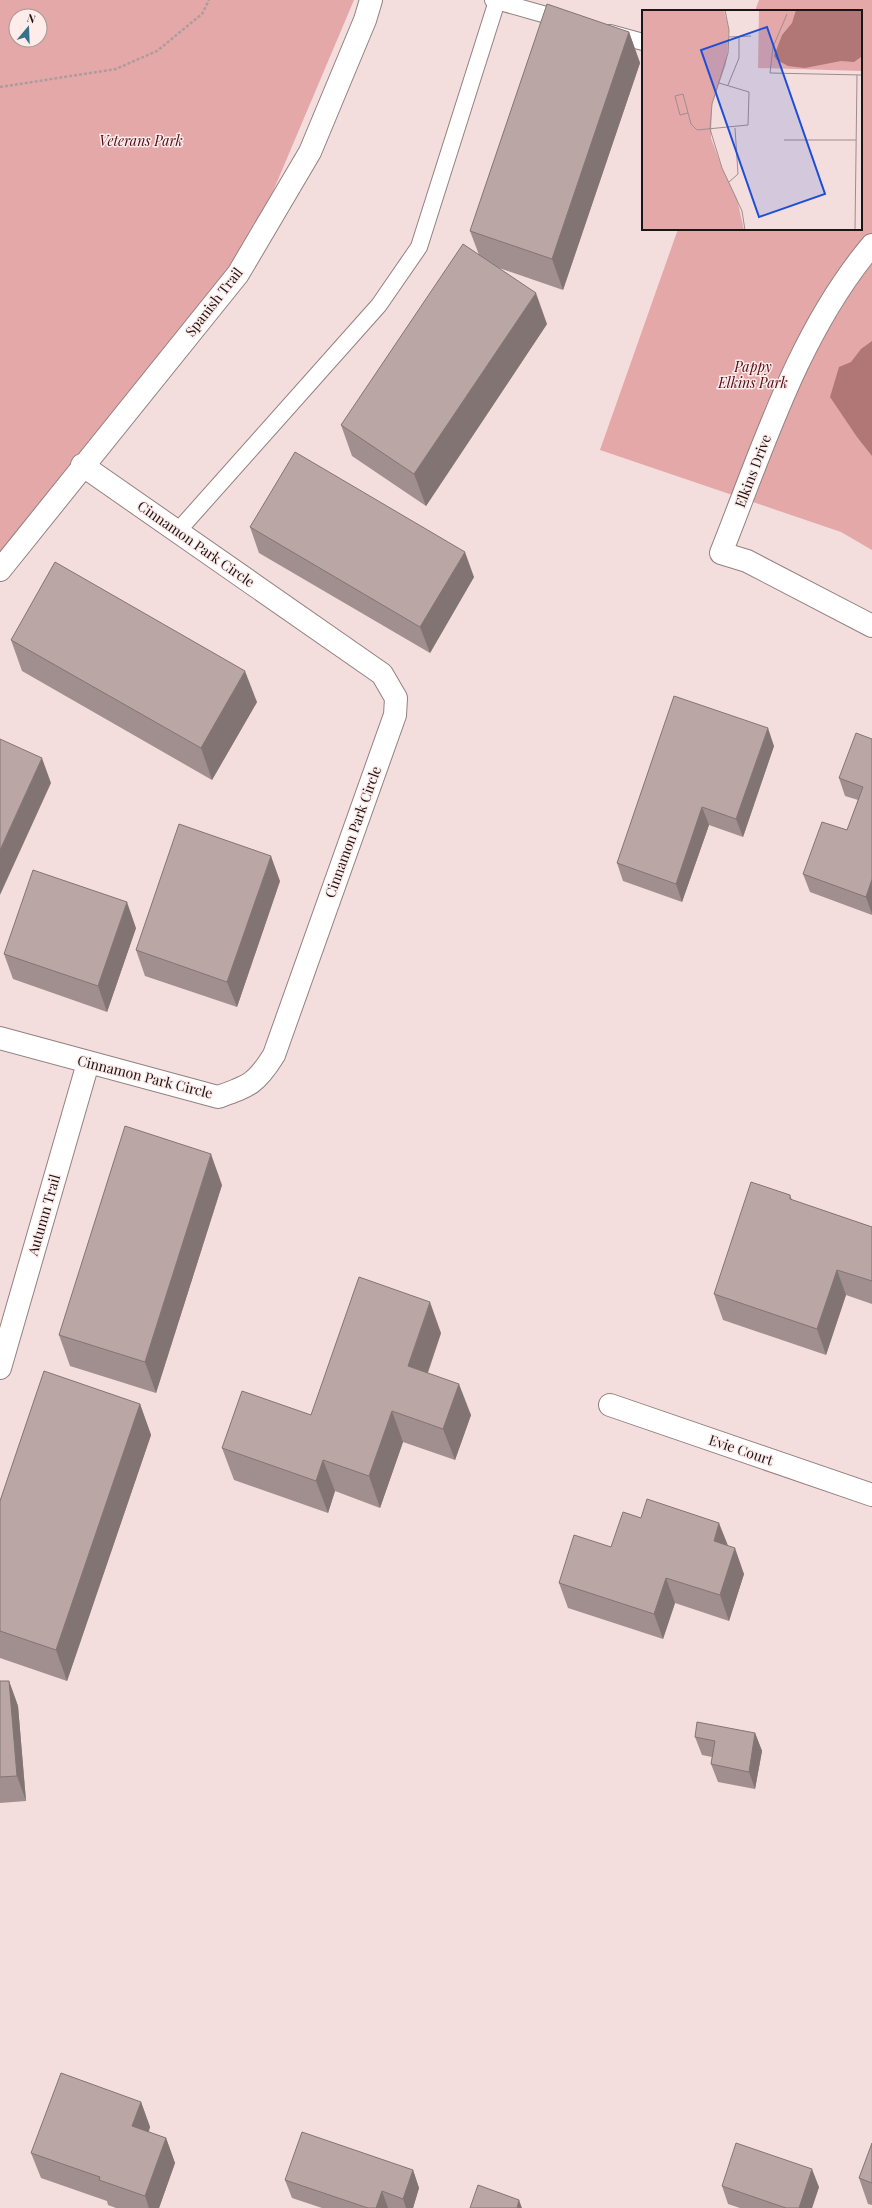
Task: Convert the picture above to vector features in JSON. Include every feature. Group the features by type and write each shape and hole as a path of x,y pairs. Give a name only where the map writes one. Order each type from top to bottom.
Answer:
{"street":[{"name":"Spanish Trail","path":"0,570 82,465 238,274 310,152 365,20 371,0"},
{"name":"Elkins Drive","path":"872,245 857,263 822,319 780,402 721,553 747,561 872,626"},
{"name":"Cinnamon Park Circle","path":"0,1038 218,1097 247,1086 261,1075 274,1055 394,715 396,698 382,674 82,465"},
{"name":"Autumn Trail","path":"0,1368 88,1063"},
{"name":"Evie Court","path":"610,1405 872,1495"}],"lane":[{"path":"177,532 379,305 419,247 495,1 581,25"},
{"path":"597,29 642,42"}],"path":[{"path":"0,87 116,69 157,50 202,14 209,0"}],"green space":[{"name":"Veterans Park","path":"0,0 354,0 238,274 0,572"},
{"name":"Pappy Elkins Park","path":"759,0 872,0 872,550 841,532 600,450 678,230 862,230 862,10 755,10"}],"shaded area":[{"path":"872,341 872,456 857,437 830,397 839,367 851,362 861,349"}],"building":[{"path":"547,4 629,32 552,259 470,231"},
{"path":"463,244 536,293 414,474 341,425"},
{"path":"295,452 465,552 420,627 250,527"},
{"path":"55,562 245,671 201,748 11,640"},
{"path":"674,696 768,728 736,819 702,807 676,884 617,863"},
{"path":"856,733 872,739 872,879 866,897 803,874 822,822 847,830 863,787 839,778"},
{"path":"0,739 42,758 0,850"},
{"path":"179,824 271,856 227,982 136,950"},
{"path":"33,870 127,902 98,986 4,954"},
{"path":"125,1126 211,1154 145,1362 59,1335"},
{"path":"751,1182 790,1195 790,1199 872,1227 872,1281 837,1270 817,1329 714,1294"},
{"path":"359,1277 430,1302 408,1366 459,1384 443,1429 392,1411 369,1476 323,1460 316,1481 222,1448 242,1391 311,1415"},
{"path":"44,1371 140,1404 56,1650 0,1631 0,1501"},
{"path":"647,1499 719,1523 714,1541 735,1548 720,1595 666,1578 654,1614 559,1583 574,1535 611,1547 623,1512 641,1518"},
{"path":"0,1681 9,1681 17,1776 0,1777"},
{"path":"697,1722 755,1733 749,1772 711,1764 715,1741 695,1737"},
{"path":"61,2073 141,2102 132,2126 166,2138 145,2196 99,2180 100,2177 31,2153"},
{"path":"302,2132 413,2170 403,2199 382,2191 376,2208 368,2208 285,2180"},
{"path":"736,2143 812,2169 799,2208 786,2208 722,2186"},
{"path":"872,2143 872,2183 859,2178"},
{"path":"478,2185 519,2200 517,2208 470,2208"}]}
